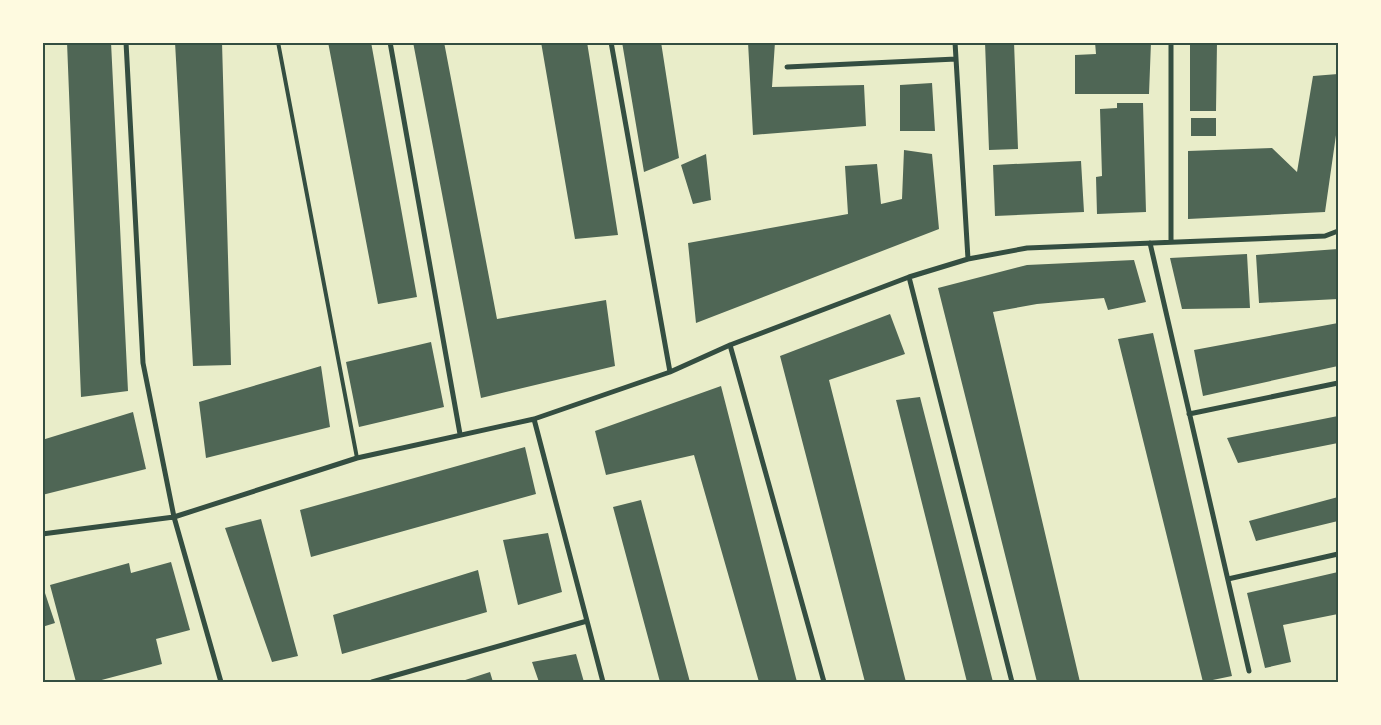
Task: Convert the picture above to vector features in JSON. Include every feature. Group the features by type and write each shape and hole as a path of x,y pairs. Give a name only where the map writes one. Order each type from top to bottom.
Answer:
{"street":[{"path":"126,42 143,363 174,517 221,682"},
{"path":"390,42 460,434"},
{"path":"612,42 670,372"},
{"path":"955,42 968,259"},
{"path":"1171,42 1171,241"},
{"path":"787,67 956,59"},
{"path":"42,534 174,517 357,458 534,419 670,372 730,345 909,277 968,259 1027,248 1325,236 1338,231"},
{"path":"1150,243 1249,671"},
{"path":"909,277 1012,682"},
{"path":"730,345 824,682"},
{"path":"1189,414 1338,384"},
{"path":"534,419 603,682"},
{"path":"1228,579 1338,554"},
{"path":"372,682 587,621"}],"lane":[{"path":"278,42 357,458"}],"building":[{"path":"67,42 111,42 128,391 81,397"},
{"path":"175,42 222,42 231,365 193,366"},
{"path":"328,42 371,42 417,297 378,304"},
{"path":"413,42 444,42 497,319 606,300 615,366 481,398"},
{"path":"541,42 587,42 618,235 575,239"},
{"path":"622,42 661,42 679,158 644,172"},
{"path":"748,42 775,42 772,87 864,85 866,126 753,135"},
{"path":"985,42 1014,42 1018,149 989,150"},
{"path":"1095,42 1151,42 1149,94 1075,94 1075,55 1096,54"},
{"path":"1190,42 1217,42 1216,111 1190,111"},
{"path":"1338,74 1338,121 1325,212 1188,219 1188,151 1272,148 1297,172 1313,76"},
{"path":"932,83 935,131 900,131 900,85"},
{"path":"1117,103 1143,103 1146,212 1097,214 1096,177 1102,176 1100,109 1117,108"},
{"path":"1191,118 1216,118 1216,136 1191,136"},
{"path":"904,150 932,154 939,229 696,323 688,243 848,214 845,166 877,164 881,204 902,199"},
{"path":"706,154 711,200 693,204 681,165"},
{"path":"1081,161 1084,212 995,216 993,165"},
{"path":"1338,249 1338,299 1259,303 1256,255"},
{"path":"1247,254 1250,308 1182,309 1170,258"},
{"path":"1134,260 1146,302 1108,310 1104,298 1037,304 993,312 1080,682 1037,682 938,288 1027,265"},
{"path":"890,314 905,354 829,380 906,682 865,682 780,356"},
{"path":"1338,323 1338,366 1203,396 1194,350"},
{"path":"1153,333 1232,676 1203,682 1118,339"},
{"path":"431,342 444,407 359,427 346,362"},
{"path":"321,366 330,427 206,458 199,402"},
{"path":"721,386 797,682 759,682 694,455 606,475 595,431"},
{"path":"920,397 993,682 967,682 896,400"},
{"path":"133,412 146,469 42,495 42,440"},
{"path":"1338,416 1338,443 1238,463 1227,438"},
{"path":"525,447 536,494 311,557 300,510"},
{"path":"1338,497 1338,521 1256,541 1249,521"},
{"path":"641,500 690,682 660,682 613,507"},
{"path":"261,519 298,656 272,662 225,528"},
{"path":"548,533 562,592 518,605 503,540"},
{"path":"171,562 190,630 156,639 162,664 94,682 76,682 50,585 129,563 131,573"},
{"path":"478,570 487,612 342,654 333,615"},
{"path":"1338,572 1338,614 1283,625 1291,662 1265,668 1247,593"},
{"path":"42,584 55,623 42,627"},
{"path":"576,654 584,682 539,682 532,662"},
{"path":"490,672 493,682 459,682"}]}
